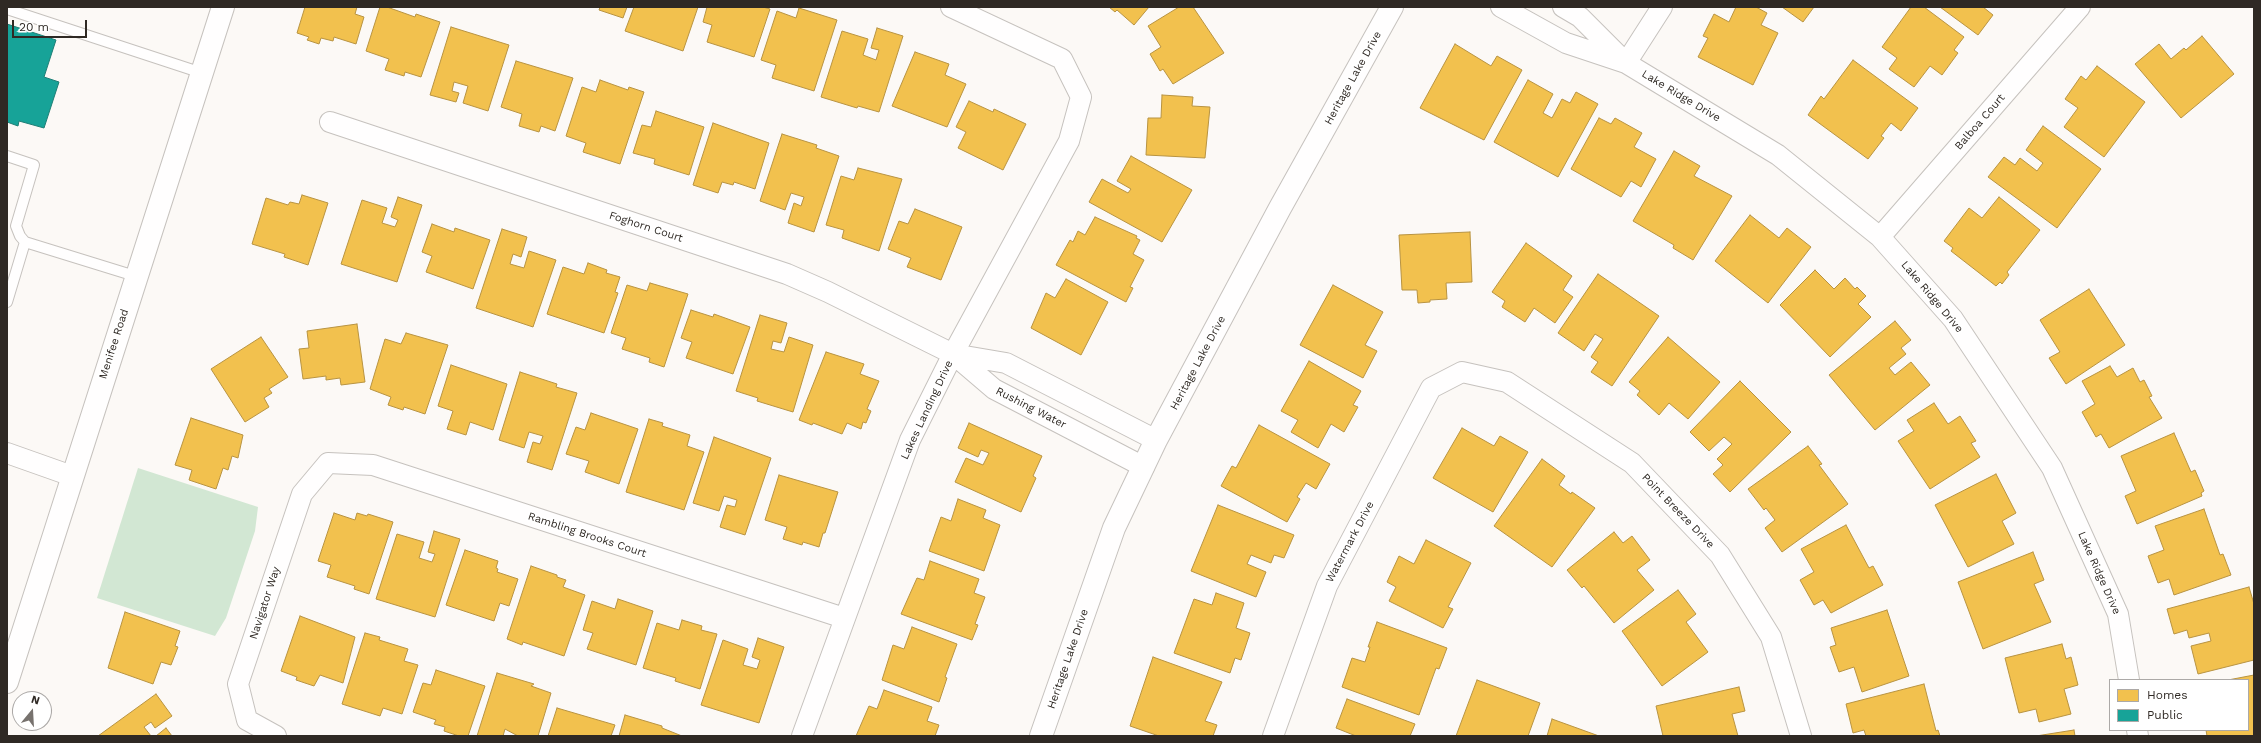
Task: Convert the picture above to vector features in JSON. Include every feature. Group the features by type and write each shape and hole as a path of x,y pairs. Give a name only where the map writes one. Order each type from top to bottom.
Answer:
{"street":[{"name":"Menifee Road","path":"7,682 223,7"},
{"name":"Lakes Landing Drive","path":"802,736 910,440 953,354 1069,141 1081,97 1062,60 951,7"},
{"name":"Heritage Lake Drive","path":"1041,736 1114,528 1156,440 1284,201 1392,7"},
{"name":"Lake Ridge Drive","path":"1500,7 1566,43 1626,63 1778,155 1880,237 1953,319 2052,468 2118,614 2129,679"},
{"name":"Lake Ridge Drive","path":"1562,7 1580,17 1626,63"},
{"path":"1626,63 1662,7"},
{"name":"Balboa Court","path":"1880,237 2080,7"},
{"name":"Foghorn Court","path":"330,122 787,274 828,292 953,354"},
{"path":"953,354 1006,363 1156,440"},
{"name":"Rushing Water","path":"953,354 994,389 1144,467"},
{"name":"Watermark Drive","path":"1273,736 1327,586 1431,388 1462,372"},
{"name":"Point Breeze Drive","path":"1462,372 1507,382 1632,463 1720,555 1771,637 1801,736"},
{"path":"7,453 72,476"},
{"name":"Rambling Brooks Court","path":"328,463 373,466 844,618"},
{"name":"Navigator Way","path":"276,736 247,720 238,684 302,494 328,463"}],"lane":[{"path":"7,9 202,73"},
{"path":"7,156 34,165 16,226 20,236 25,242 136,276"},
{"path":"7,302 25,242"}],"green space":[{"path":"138,468 258,507 255,531 226,618 215,636 97,598"}],"building: Homes":[{"path":"305,7 357,7 355,14 364,17 356,44 334,37 333,41 321,38 319,44 307,40 309,37 297,33"},
{"path":"380,7 387,7 415,17 416,14 440,22 421,77 405,72 404,76 385,70 389,59 366,51"},
{"path":"600,7 627,7 623,18 599,10"},
{"path":"634,7 698,7 683,51 625,31"},
{"path":"707,7 763,7 770,9 754,57 707,42 712,25 703,22"},
{"path":"1109,7 1149,7 1134,25 1117,10 1115,12"},
{"path":"1179,7 1193,7 1224,53 1173,84 1163,69 1160,71 1150,54 1161,47 1148,26"},
{"path":"1736,7 1756,7 1767,13 1761,25 1778,33 1753,85 1698,57 1708,38 1703,36 1714,14 1729,22"},
{"path":"1782,7 1814,7 1803,22"},
{"path":"1911,7 1924,7 1964,37 1954,50 1958,53 1942,75 1930,66 1914,87 1889,69 1897,58 1882,47"},
{"path":"1940,7 1983,7 1993,15 1978,35"},
{"path":"799,8 837,20 814,91 772,78 776,65 761,60 777,11 796,18"},
{"path":"451,27 509,45 488,111 463,103 468,86 454,82 452,91 459,93 456,102 430,95"},
{"path":"877,28 903,36 879,112 858,106 857,108 821,97 842,31 868,39 863,55 876,60 879,50 871,48"},
{"path":"2202,36 2234,74 2181,118 2135,64 2159,44 2171,59 2184,48 2186,50"},
{"path":"1455,44 1491,66 1497,56 1522,70 1484,140 1420,108"},
{"path":"915,52 949,64 945,75 966,84 947,127 892,106"},
{"path":"1853,60 1918,108 1901,131 1891,123 1881,136 1884,138 1868,159 1808,115 1821,96 1824,99"},
{"path":"516,61 573,78 555,131 541,126 539,132 519,126 522,114 501,107"},
{"path":"2097,66 2145,102 2104,157 2064,127 2078,108 2065,99 2081,76 2086,80"},
{"path":"600,80 628,90 629,87 644,92 620,164 583,152 586,143 566,136 582,87 596,92"},
{"path":"1528,80 1553,94 1543,113 1552,118 1562,99 1570,103 1576,92 1598,104 1558,177 1494,142"},
{"path":"1162,95 1193,97 1192,106 1210,107 1205,158 1146,155 1148,118 1161,118"},
{"path":"969,101 993,112 994,109 1026,124 1003,170 958,148 966,132 956,127"},
{"path":"656,111 704,127 689,175 654,164 655,159 633,153 642,125 651,127"},
{"path":"1599,118 1611,124 1615,118 1642,133 1634,147 1656,159 1641,187 1631,181 1621,197 1571,169"},
{"path":"713,123 769,143 755,189 734,182 733,185 722,182 718,193 693,185"},
{"path":"2043,126 2101,169 2057,228 1988,177 2004,157 2015,165 2020,158 2037,171 2043,163 2026,150"},
{"path":"782,134 817,145 816,148 839,156 814,232 788,223 794,203 801,206 804,197 791,193 785,210 760,201"},
{"path":"1674,151 1700,166 1694,176 1732,196 1693,260 1673,248 1674,245 1633,221"},
{"path":"1131,156 1192,190 1162,242 1089,202 1102,179 1128,193 1131,189 1117,181"},
{"path":"858,168 902,179 879,251 842,238 844,230 826,225 841,176 854,180"},
{"path":"302,195 328,203 308,265 284,257 285,254 252,244 266,198 288,205 290,202 299,204"},
{"path":"398,197 422,205 397,282 341,264 362,200 387,208 382,223 395,227 398,220 391,217"},
{"path":"1999,197 2040,230 2007,272 2009,275 2002,284 2000,282 1996,286 1951,251 1953,248 1944,241 1969,208 1982,218"},
{"path":"915,209 962,227 941,280 907,267 911,258 888,249 899,221 908,224"},
{"path":"1750,215 1779,238 1787,228 1811,247 1768,303 1715,261"},
{"path":"1095,217 1137,236 1136,238 1140,240 1133,254 1144,260 1130,287 1133,288 1126,302 1056,265 1070,240 1073,242 1078,231 1085,235"},
{"path":"432,224 454,232 455,228 490,240 473,289 426,272 432,256 422,252"},
{"path":"502,229 527,237 521,257 513,254 510,264 524,268 529,251 556,260 533,327 476,308"},
{"path":"1470,232 1472,282 1446,283 1447,299 1430,300 1430,302 1418,303 1417,290 1402,290 1399,235"},
{"path":"1526,243 1572,276 1563,290 1573,297 1555,323 1534,308 1525,322 1502,307 1505,301 1492,292"},
{"path":"588,263 607,270 606,273 620,277 615,292 618,293 604,333 547,314 563,267 584,274"},
{"path":"1815,270 1834,289 1845,278 1855,289 1857,287 1866,296 1858,304 1871,317 1830,357 1780,305"},
{"path":"1598,274 1659,316 1612,386 1591,372 1598,362 1591,357 1603,339 1595,334 1584,351 1558,333"},
{"path":"1066,279 1108,302 1081,355 1031,328 1046,293 1055,298"},
{"path":"650,283 688,294 664,367 649,362 650,358 622,349 626,338 611,333 627,285 647,291"},
{"path":"1333,285 1383,312 1365,345 1377,351 1363,378 1300,345"},
{"path":"2089,289 2125,345 2066,384 2049,358 2060,352 2040,320"},
{"path":"691,310 713,317 714,314 750,327 733,374 686,358 692,342 681,338"},
{"path":"760,315 787,323 781,343 773,341 771,349 784,352 789,337 813,345 793,412 757,401 758,398 736,391"},
{"path":"1895,321 1911,340 1901,348 1906,354 1889,368 1895,375 1911,362 1930,385 1875,430 1829,375"},
{"path":"357,324 365,382 341,385 340,378 326,380 326,376 303,379 299,349 309,348 307,331"},
{"path":"406,333 448,345 425,414 404,407 403,410 388,405 391,397 370,389 385,339 401,344"},
{"path":"261,337 288,377 269,389 272,393 264,398 269,407 245,422 211,369"},
{"path":"1668,337 1720,382 1688,419 1669,403 1659,415 1637,395 1640,391 1629,382"},
{"path":"826,352 864,364 860,374 879,381 867,409 871,411 866,423 863,422 861,429 847,423 842,434 813,423 812,425 799,420"},
{"path":"1309,361 1361,391 1353,405 1358,407 1344,432 1331,424 1318,448 1291,432 1298,420 1281,411"},
{"path":"451,365 507,384 493,430 470,422 466,435 447,429 453,411 438,406"},
{"path":"2110,366 2117,377 2133,368 2140,382 2144,380 2152,396 2149,397 2162,418 2109,448 2101,434 2096,437 2082,412 2095,404 2082,381"},
{"path":"520,372 557,384 556,387 577,393 552,470 527,462 533,442 540,444 543,436 529,432 524,448 499,440"},
{"path":"1740,381 1791,432 1730,492 1713,474 1723,465 1717,459 1732,444 1724,437 1709,451 1690,432"},
{"path":"1934,403 1948,424 1960,416 1976,441 1971,443 1980,457 1930,489 1898,441 1914,431 1907,420"},
{"path":"591,413 638,429 619,484 585,472 589,461 566,454 576,427 585,430"},
{"path":"191,418 243,435 238,458 232,456 228,470 223,468 216,489 189,480 192,470 175,465"},
{"path":"649,419 663,423 662,426 690,435 687,446 704,452 684,510 626,492"},
{"path":"969,423 1042,456 1033,476 1036,478 1021,512 955,482 966,458 983,465 989,453 981,450 978,457 958,448"},
{"path":"1259,425 1330,464 1316,489 1306,483 1297,497 1300,499 1287,522 1221,486 1232,466 1236,468"},
{"path":"1462,428 1494,446 1500,436 1528,452 1493,512 1433,478"},
{"path":"2174,433 2191,472 2195,470 2204,491 2201,493 2202,496 2137,524 2125,496 2136,491 2121,456"},
{"path":"714,437 771,458 745,535 720,527 727,505 735,507 737,500 724,496 719,511 693,503"},
{"path":"1808,446 1822,464 1819,465 1848,504 1782,552 1765,528 1775,520 1766,508 1764,510 1748,489"},
{"path":"1542,459 1565,476 1559,485 1595,508 1552,567 1494,526"},
{"path":"1996,474 2016,513 2002,521 2014,544 1968,567 1935,505"},
{"path":"779,475 838,492 819,547 803,542 802,545 783,539 787,527 765,520"},
{"path":"958,499 986,510 983,518 1000,525 984,571 929,551 941,517 951,521"},
{"path":"1218,505 1294,535 1284,558 1274,555 1271,563 1251,555 1247,564 1266,572 1256,597 1191,571"},
{"path":"2204,509 2220,555 2223,554 2231,575 2174,595 2169,579 2158,583 2148,556 2164,550 2155,526"},
{"path":"334,513 355,520 357,513 367,516 368,514 393,522 369,594 354,589 355,586 327,577 331,565 318,561"},
{"path":"1846,525 1869,568 1873,566 1883,585 1831,613 1823,600 1814,605 1800,580 1814,572 1801,549"},
{"path":"434,531 460,539 435,617 376,599 397,534 424,542 419,558 432,562 435,554 428,552"},
{"path":"1614,532 1623,543 1632,536 1650,560 1637,570 1654,590 1614,623 1584,586 1582,588 1567,570"},
{"path":"1426,540 1471,563 1448,607 1453,609 1443,628 1389,601 1396,587 1387,582 1399,556 1414,564"},
{"path":"465,550 498,561 496,568 498,569 497,572 518,579 509,606 500,603 494,621 446,605"},
{"path":"2033,552 2044,580 2034,584 2051,622 1983,649 1958,582"},
{"path":"930,561 979,579 974,593 985,597 975,624 978,625 972,640 901,614 917,578 924,580"},
{"path":"531,566 557,575 557,577 566,580 563,587 585,595 564,656 523,642 522,645 507,639"},
{"path":"2249,587 2254,604 2254,660 2198,674 2191,646 2211,641 2209,633 2189,638 2187,630 2174,634 2167,609"},
{"path":"1678,590 1696,614 1686,622 1708,652 1662,686 1622,631"},
{"path":"1216,593 1244,603 1236,628 1250,633 1241,660 1235,658 1230,673 1174,653 1194,599 1212,605"},
{"path":"618,599 653,611 636,665 587,649 593,633 583,630 592,601 615,609"},
{"path":"1887,610 1909,676 1862,692 1854,667 1839,672 1830,647 1836,645 1831,628"},
{"path":"125,612 180,631 175,646 178,647 171,665 161,662 153,684 108,668"},
{"path":"300,616 355,637 343,683 320,675 314,686 296,680 297,677 281,671"},
{"path":"682,620 702,626 701,630 717,634 700,689 675,681 676,678 643,668 657,623 679,630"},
{"path":"1377,622 1447,648 1439,669 1436,668 1419,715 1342,687 1352,658 1365,662 1370,647 1368,647"},
{"path":"912,627 957,644 945,677 947,678 939,702 882,680 893,645 904,649"},
{"path":"365,633 380,637 379,640 408,649 404,661 418,665 402,714 383,708 380,716 342,704"},
{"path":"758,638 784,647 759,723 701,705 723,640 748,649 743,665 757,669 760,660 752,657"},
{"path":"2062,644 2066,659 2071,657 2078,685 2064,689 2071,714 2039,722 2036,709 2019,713 2005,658"},
{"path":"1153,657 1222,682 1205,721 1217,725 1213,736 1159,736 1130,726"},
{"path":"436,670 485,686 468,736 459,736 444,731 445,727 434,724 436,720 413,712 423,683 431,685"},
{"path":"497,673 534,684 531,686 551,693 538,736 518,736 505,729 503,736 477,736"},
{"path":"2254,675 2254,736 2207,736 2206,731 2249,731 2249,679 2233,679"},
{"path":"1477,680 1540,703 1528,736 1456,736"},
{"path":"1924,684 1936,731 1938,730 1940,736 1866,736 1864,730 1853,733 1846,704"},
{"path":"1739,687 1745,711 1732,714 1738,736 1663,736 1656,706"},
{"path":"884,690 932,707 927,721 939,725 935,736 856,736 869,706 877,709"},
{"path":"156,694 172,716 155,728 151,722 144,727 151,736 98,736"},
{"path":"1347,699 1415,724 1410,736 1356,736 1336,728"},
{"path":"557,708 615,725 611,736 548,736"},
{"path":"625,715 662,726 662,728 682,736 619,736"},
{"path":"1552,719 1599,736 1547,736"},
{"path":"166,728 172,736 156,736"},
{"path":"2074,730 2075,736 2036,736"}],"building: Public":[{"path":"7,24 56,40 44,77 59,82 44,128 19,121 18,126 7,122"}]}
